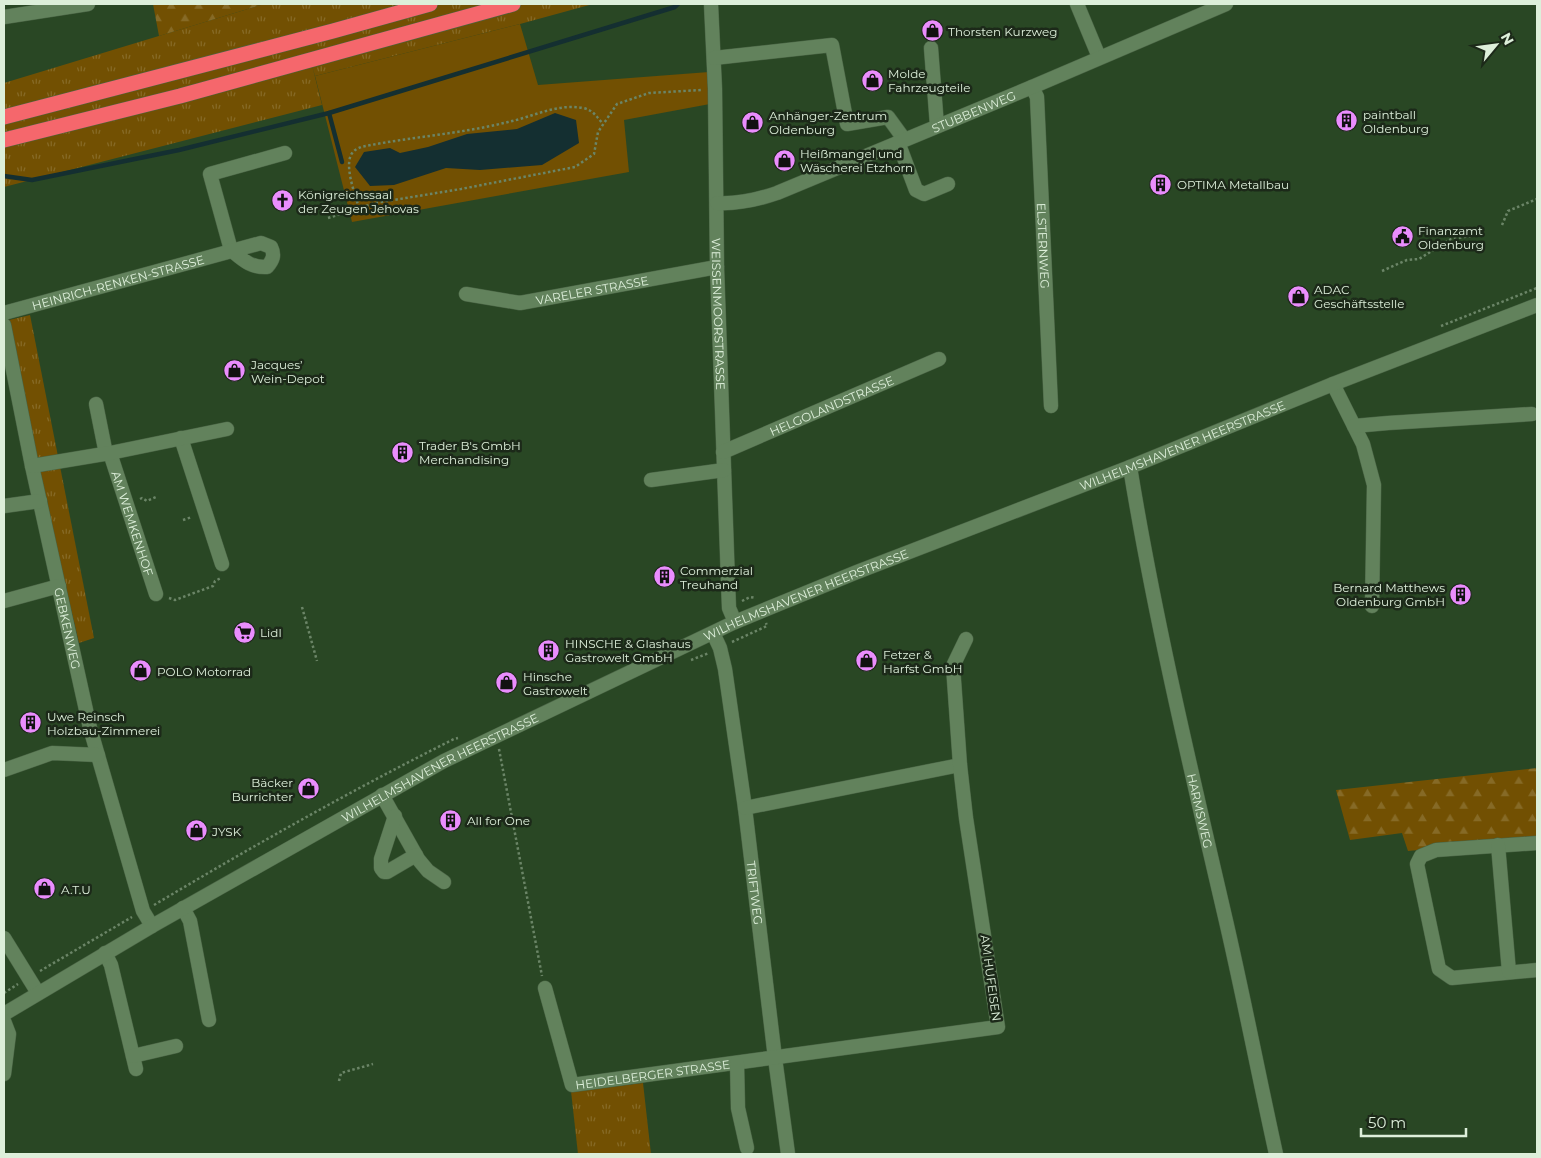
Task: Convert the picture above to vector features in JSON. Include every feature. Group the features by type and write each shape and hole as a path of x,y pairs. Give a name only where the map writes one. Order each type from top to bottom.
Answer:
{"highway":[{"path":"6,116 430,4"},
{"path":"7,139 180,96 513,4"}],"street":[{"path":"4,17 88,4"},
{"name":"WEISSENMOORSTRASSE","path":"712,4 723,452 729,608 735,622"},
{"path":"1077,4 1099,58"},
{"name":"STUBBENWEG","path":"717,203 740,203 777,193 1032,87 1208,7 1226,4"},
{"path":"714,58 832,45 848,124 888,117 901,141 916,190 924,194 948,184"},
{"path":"931,48 937,126"},
{"name":"ELSTERNWEG","path":"1032,87 1037,96 1051,406"},
{"name":"HEINRICH-RENKEN-STRASSE","path":"4,312 231,250 210,174 285,153"},
{"name":"VARELER STRASSE","path":"466,294 520,303 717,267"},
{"name":"WILHELMSHAVENER HEERSTRASSE","path":"4,1014 183,908 452,757 735,622 857,572 1537,305"},
{"name":"GEBKENWEG","path":"4,325 10,387 32,466 98,755 143,911 152,926"},
{"name":"HELGOLANDSTRASSE","path":"723,452 939,359"},
{"path":"1333,384 1363,444 1374,485 1372,606"},
{"name":"AM WEMKENHOF","path":"96,404 108,453 127,504 156,594"},
{"path":"1354,426 1388,422 1532,414"},
{"name":"AM WEMKENHOF","path":"32,466 227,429"},
{"path":"181,438 222,564"},
{"name":"HARMSWEG","path":"1130,466 1137,513 1173,692 1226,922 1276,1154"},
{"path":"651,480 724,470"},
{"path":"4,506 40,501"},
{"path":"4,601 59,586"},
{"name":"TRIFTWEG","path":"714,633 720,648 724,669 745,808 774,1058 788,1154"},
{"name":"AM HUFEISEN","path":"774,1058 998,1028 960,765 952,666 966,639"},
{"path":"4,770 52,753 98,755"},
{"path":"745,808 960,765"},
{"path":"382,795 416,856 428,871 444,882"},
{"path":"395,816 381,859 381,868 384,872 387,872 416,856"},
{"path":"1537,843 1436,850 1421,856 1418,864 1439,969 1452,978 1537,970"},
{"path":"1498,845 1508,972"},
{"path":"183,908 190,921 209,1020"},
{"path":"4,938 38,993"},
{"path":"105,953 111,965 135,1062 176,1046"},
{"name":"HEIDELBERGER STRASSE","path":"545,988 572,1085 774,1058"},
{"path":"4,1021 9,1034 4,1074"},
{"path":"737,1063 738,1108 747,1148"}],"path":[{"path":"328,218 375,203 575,167 594,154 598,132 618,104 649,93 715,89"},
{"path":"359,208 348,168 349,159 353,151 361,147 509,122 534,114 565,108 583,108 594,113 603,124"},
{"path":"1502,225 1508,211 1537,199"},
{"path":"1382,272 1407,260 1419,259 1452,239 1478,235"},
{"path":"127,504 142,498 147,501 156,497"},
{"path":"156,594 175,600 212,586 215,581 221,578 223,572 222,564"},
{"path":"302,607 317,661"},
{"path":"498,749 545,988"},
{"path":"339,1080 341,1072 372,1064"}],"green space":[{"path":"153,4 264,4 159,36"},
{"path":"264,4 593,4 315,76 312,65 322,105 4,187 4,83"},
{"path":"520,24 538,85 709,72 710,104 624,120 629,172 352,222 315,76"},
{"path":"30,315 94,638 79,643 37,464 9,320"},
{"path":"1537,768 1537,839 1408,851 1402,833 1350,840 1336,790"},
{"path":"643,1083 651,1154 578,1154 571,1091"}],"water":[{"path":"555,113 576,120 579,143 542,165 480,170 446,168 394,185 370,186 355,167 364,152 390,148 400,153 428,147 467,134 517,129"}],"waterway":[{"path":"4,176 32,180 179,150 329,113 675,7 678,4"},
{"path":"329,113 342,162"}],"place":[{"name":"Thorsten Kurzweg","path":"932,31"},
{"name":"Molde Fahrzeugteile","path":"872,80"},
{"name":"paintball Oldenburg","path":"1347,121"},
{"name":"Anhänger-Zentrum Oldenburg","path":"753,122"},
{"name":"Heißmangel und Wäscherei Etzhorn","path":"784,160"},
{"name":"OPTIMA Metallbau","path":"1161,184"},
{"name":"Königreichssaal der Zeugen Jehovas","path":"282,201"},
{"name":"Finanzamt Oldenburg","path":"1402,237"},
{"name":"ADAC Geschäftsstelle","path":"1298,296"},
{"name":"Jacques’ Wein-Depot","path":"235,371"},
{"name":"Trader B's GmbH Merchandising","path":"403,452"},
{"name":"Commerzial Treuhand","path":"664,577"},
{"name":"Bernard Matthews Oldenburg GmbH","path":"1461,594"},
{"name":"Lidl","path":"244,632"},
{"name":"HINSCHE & Glashaus Gastrowelt GmbH","path":"549,650"},
{"name":"Fetzer & Harfst GmbH","path":"867,661"},
{"name":"POLO Motorrad","path":"141,671"},
{"name":"Hinsche Gastrowelt","path":"507,683"},
{"name":"Uwe Reinsch Holzbau-Zimmerei","path":"31,723"},
{"name":"Bäcker Burrichter","path":"309,789"},
{"name":"All for One","path":"451,820"},
{"name":"JYSK","path":"196,831"},
{"name":"A.T.U","path":"45,889"}]}
